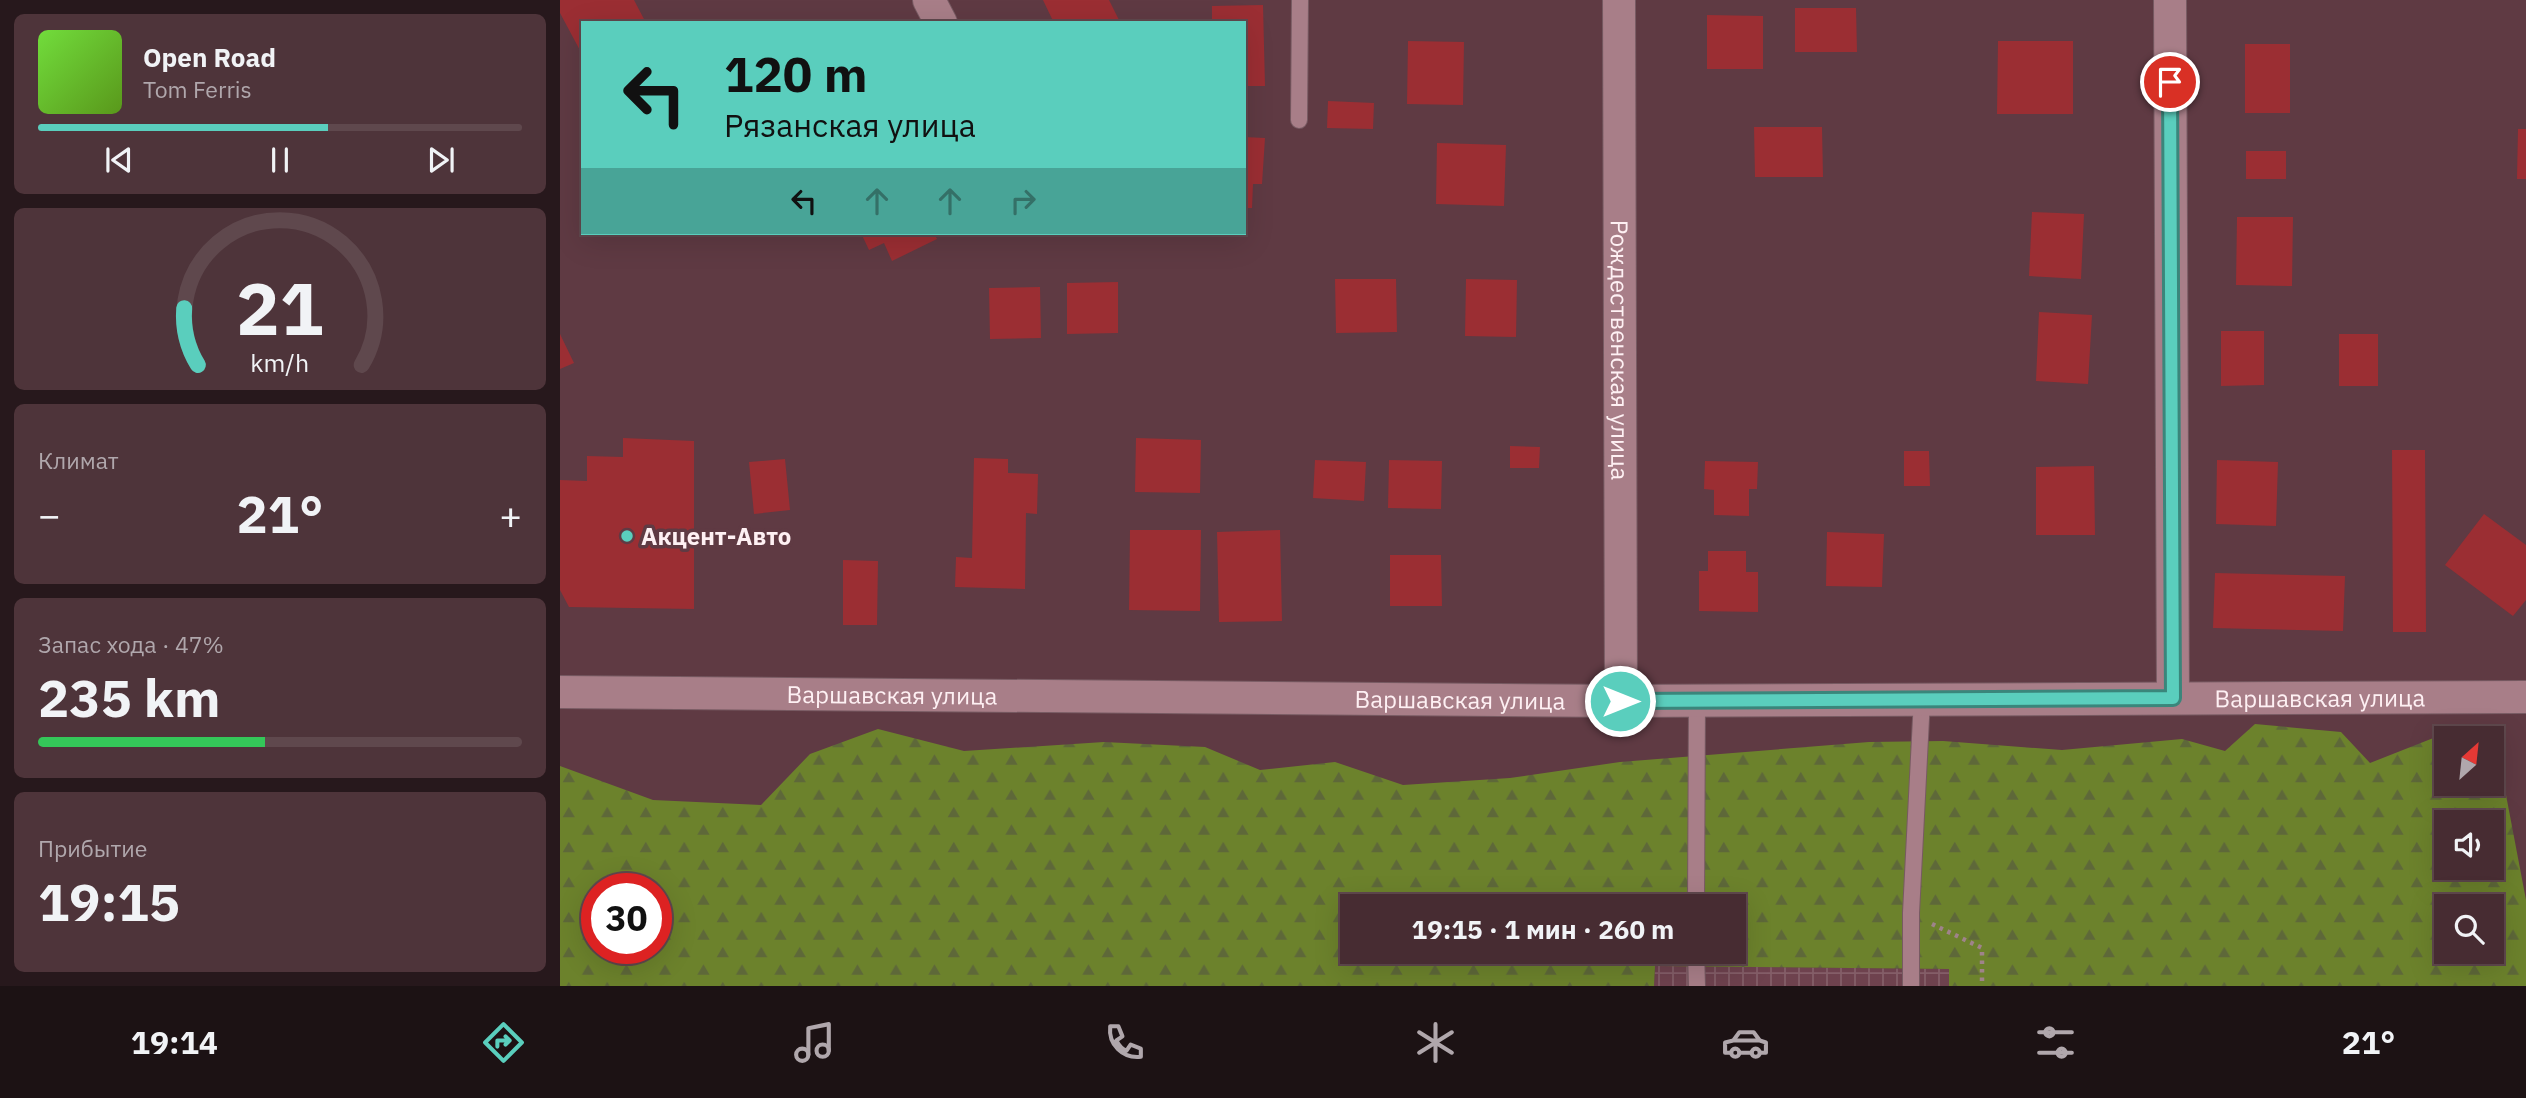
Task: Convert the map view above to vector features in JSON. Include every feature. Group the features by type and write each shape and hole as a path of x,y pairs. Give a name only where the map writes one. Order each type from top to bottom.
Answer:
{"street":[{"path":"929,0 940,21"},
{"name":"Рождественская улица","path":"1619,0 1620,701"},
{"path":"2170,0 2173,698"},
{"name":"Варшавская улица","path":"560,692 1620,701 2526,697"}],"lane":[{"path":"1299,120 1300,0"},
{"path":"1911,986 1911,913 1922,699"},
{"path":"1696,894 1697,701"},
{"path":"1696,964 1697,986"}],"path":[{"path":"1911,913 1982,948 1982,986"}],"shaded area":[{"path":"1655,966 1949,969 1949,986 1654,986"}],"green space":[{"path":"2255,724 2341,732 2370,763 2434,738 2434,796 2504,796 2504,784 2526,900 2526,986 1949,986 1949,969 1655,966 1654,986 560,986 560,766 653,800 761,805 810,754 878,729 964,751 1104,742 1205,747 1260,770 1335,762 1403,785 1510,778 1620,762 1869,742 1943,741 2062,750 2182,739 2225,751"}],"building":[{"path":"560,0 634,0 645,21 581,21 581,52 560,13"},
{"path":"1043,0 1109,0 1120,21 1053,21"},
{"path":"1263,5 1265,86 1246,86 1246,21 1212,21 1212,6"},
{"path":"1795,8 1856,8 1857,52 1795,52"},
{"path":"1707,15 1763,16 1763,69 1707,69"},
{"path":"1408,41 1464,42 1463,105 1407,104"},
{"path":"1998,41 2073,41 2073,114 1997,114"},
{"path":"2245,44 2290,44 2290,113 2245,113"},
{"path":"1328,101 1374,103 1373,129 1327,128"},
{"path":"1754,127 1822,127 1823,177 1755,177"},
{"path":"2518,129 2526,129 2526,179 2517,179"},
{"path":"1246,137 1265,138 1262,184 1253,184 1252,208 1246,208"},
{"path":"1437,143 1506,145 1504,206 1436,204"},
{"path":"2246,151 2286,151 2286,179 2246,179"},
{"path":"2032,212 2084,214 2081,279 2029,276"},
{"path":"2237,217 2293,217 2292,286 2236,285"},
{"path":"862,235 935,235 937,239 892,261 884,243 869,250"},
{"path":"1335,279 1396,279 1397,332 1336,333"},
{"path":"1466,279 1517,280 1516,337 1465,336"},
{"path":"1118,282 1118,333 1067,334 1067,283"},
{"path":"1040,287 1041,338 990,339 989,288"},
{"path":"2039,312 2092,315 2088,384 2036,381"},
{"path":"2221,331 2264,331 2264,385 2221,386"},
{"path":"560,334 574,363 560,369"},
{"path":"2339,334 2378,334 2378,386 2339,386"},
{"name":"Акцент-Авто","path":"623,438 694,441 694,609 569,607 560,590 560,480 587,481 587,456 623,457"},
{"path":"1136,438 1201,440 1200,493 1135,492"},
{"path":"1510,446 1540,447 1539,468 1510,468"},
{"path":"2392,450 2425,450 2426,632 2393,632"},
{"path":"1904,451 1929,451 1930,486 1904,486"},
{"path":"974,458 1008,459 1008,473 1038,474 1037,514 1026,513 1025,589 955,587 956,557 972,558"},
{"path":"785,459 790,510 754,514 749,462"},
{"path":"1315,460 1366,462 1364,501 1313,498"},
{"path":"1389,460 1442,461 1441,509 1388,508"},
{"path":"2217,460 2278,462 2276,526 2216,524"},
{"path":"1705,461 1758,462 1757,489 1749,489 1749,516 1714,515 1714,490 1704,489"},
{"path":"2094,466 2095,535 2036,535 2036,467"},
{"path":"2484,514 2526,545 2526,600 2513,616 2445,565"},
{"path":"1130,530 1201,530 1200,611 1129,610"},
{"path":"1280,530 1282,621 1219,622 1217,532"},
{"path":"1827,532 1884,534 1882,587 1826,586"},
{"path":"1708,551 1746,551 1746,572 1758,572 1758,612 1699,611 1699,571 1708,571"},
{"path":"1390,555 1441,555 1442,606 1390,606"},
{"path":"843,560 878,561 877,625 843,625"},
{"path":"2215,573 2345,576 2343,631 2213,628"}],"place":[{"name":"Акцент-Авто","path":"627,536"}],"route":[{"path":"1620,701 2173,698 2170,82"}]}
